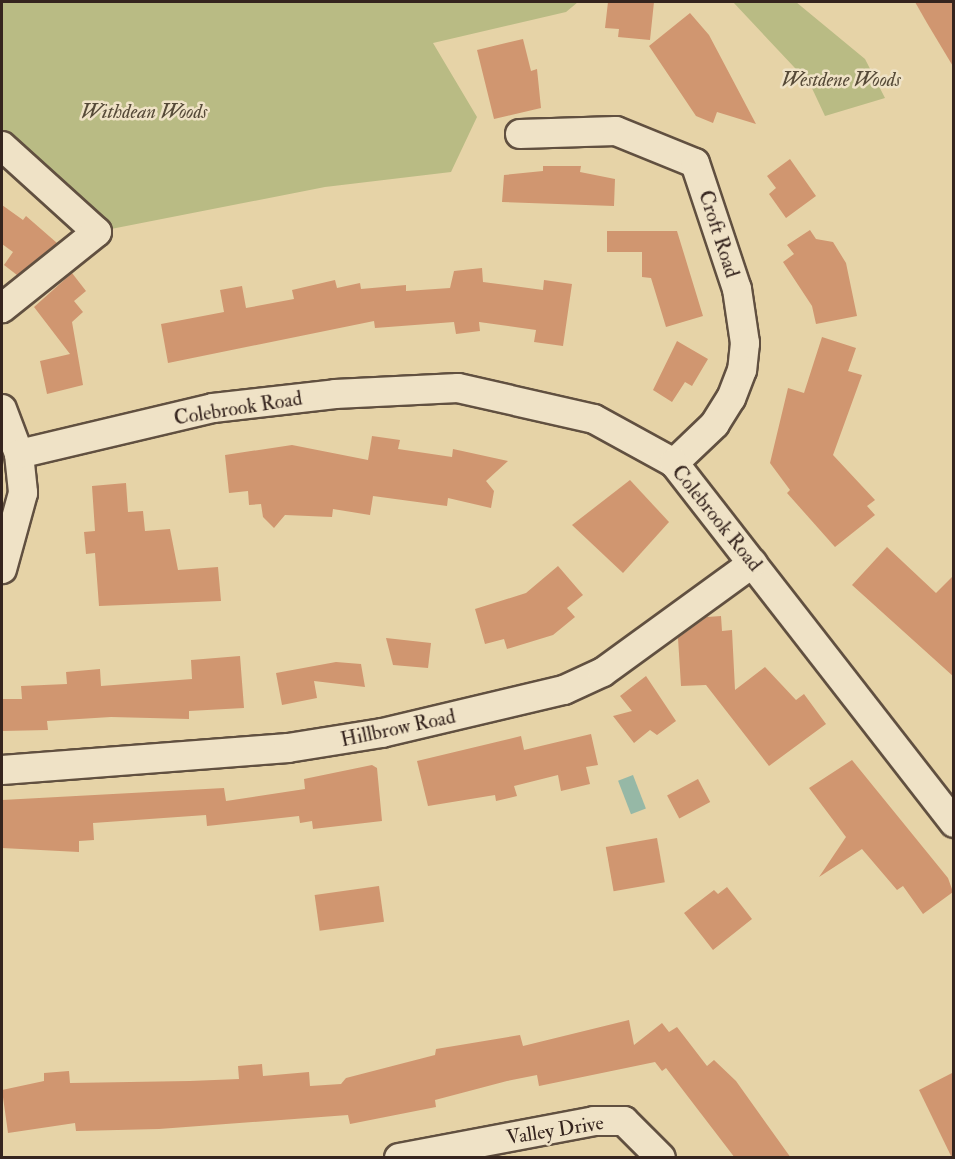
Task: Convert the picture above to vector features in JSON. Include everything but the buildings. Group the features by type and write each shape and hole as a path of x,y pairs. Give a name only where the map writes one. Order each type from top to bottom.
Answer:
{"street":[{"name":"Croft Road","path":"520,135 616,130 695,163 737,289 745,343 742,370 715,424 674,463"},
{"path":"2,146 97,232 2,308"},
{"name":"Colebrook Road","path":"19,454 213,408 335,394 458,388 594,419 674,463 954,824"},
{"path":"2,409 19,454 22,493 2,569"},
{"name":"Hillbrow Road","path":"2,770 288,748 382,733 564,690 603,672 753,563"},
{"name":"Valley Drive","path":"399,1158 594,1120 624,1121 661,1158"}],"green space":[{"name":"Withdean Woods","path":"2,2 578,2 566,12 433,43 477,117 451,172 325,187 111,229 2,131"},
{"name":"Westdene Woods","path":"733,2 796,2 865,59 885,98 825,116 810,84"}],"shaded area":[{"path":"633,775 646,809 631,814 618,781"}]}
